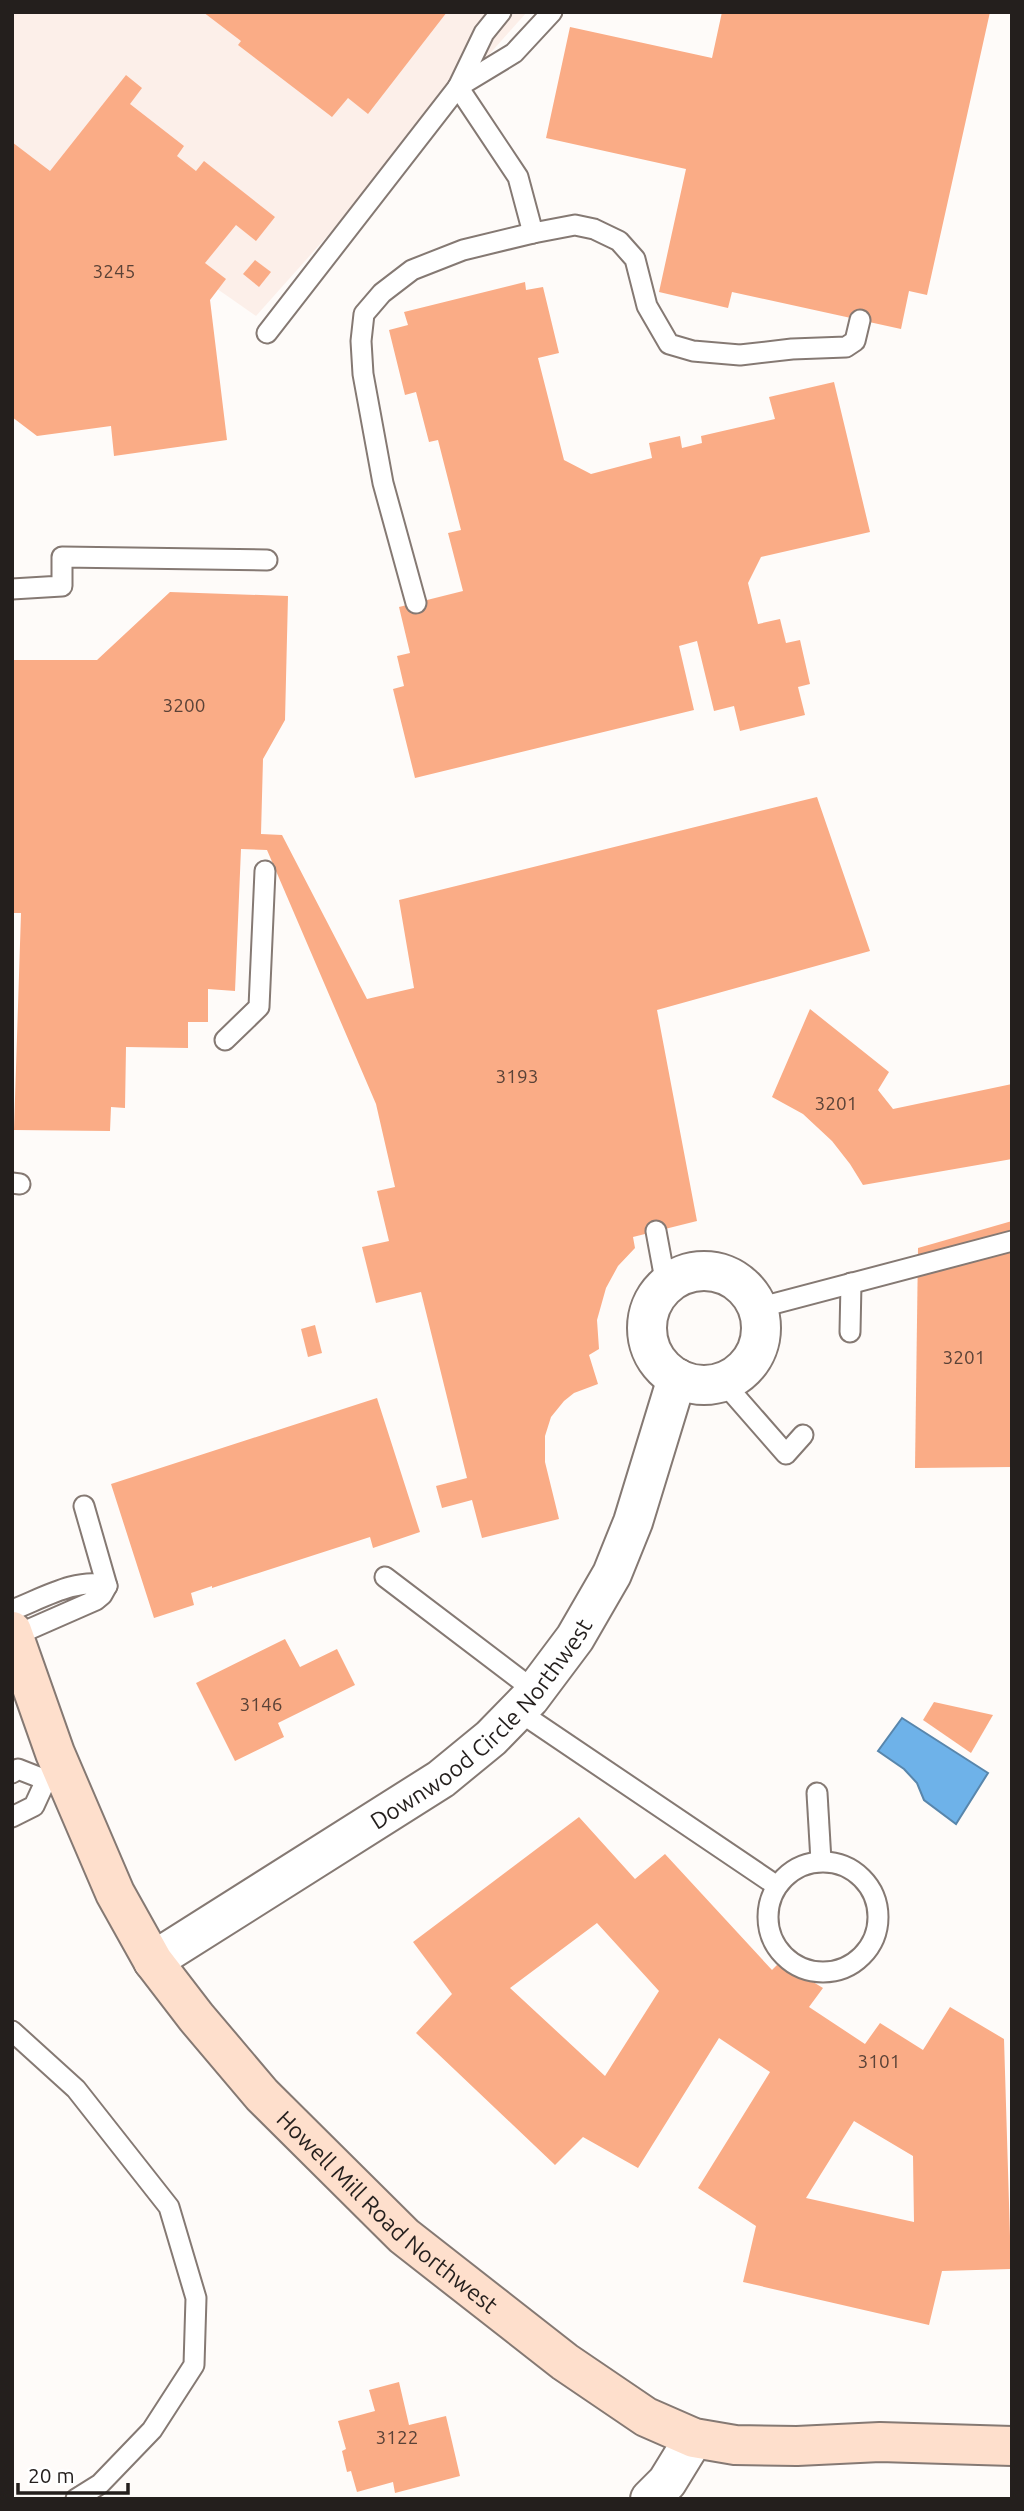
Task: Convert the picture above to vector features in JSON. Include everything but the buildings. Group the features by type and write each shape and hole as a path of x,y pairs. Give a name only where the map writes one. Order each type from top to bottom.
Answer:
{"main road":[{"name":"Howell Mill Road Northwest","path":"13,1626 54,1776 153,1961 262,2095 404,2236 565,2362 646,2417 694,2438 735,2445 797,2446 880,2442 1012,2446"}],"street":[{"path":"700,1271 735,1279 749,1292 758,1308 762,1325 760,1344 752,1360 739,1373 723,1382 692,1384 677,1378 662,1367 652,1352 647,1334 648,1315 655,1298 666,1285 682,1275 700,1271"},
{"name":"Downwood Circle Northwest","path":"153,1961 441,1779 491,1738 527,1701 575,1638 612,1574 633,1522 677,1378"},
{"path":"650,2499 667,2482 694,2438"}],"lane":[{"path":"267,333 458,87 484,33 501,12"},
{"path":"458,87 514,53 552,12"},
{"path":"458,87 518,177 533,233"},
{"path":"416,603 383,483 365,387 361,341 364,314 382,293 412,270 463,250 575,225 594,229 619,241 635,259 647,306 669,344 693,351 740,355 846,347 855,341 860,320"},
{"path":"12,589 62,586 62,557 267,561"},
{"path":"225,1041 259,1007 265,871"},
{"path":"656,1231 666,1285"},
{"path":"758,1308 1012,1241"},
{"path":"850,1332 851,1283"},
{"path":"723,1382 786,1454 803,1435"},
{"path":"13,1626 96,1600 103,1595 107,1586 84,1506"},
{"path":"385,1577 527,1701 777,1886"},
{"path":"12,1773 18,1769 54,1776 34,1806 12,1817"},
{"path":"817,1793 821,1861"},
{"path":"821,1861 838,1863 854,1870 867,1881 876,1897 879,1914 877,1931 870,1947 851,1964 826,1972 809,1970 792,1963 780,1951 771,1936 767,1920 769,1902 777,1886 796,1869 821,1861"},
{"path":"12,2031 76,2089 169,2207 196,2298 194,2365 152,2430 100,2484 76,2499"}],"shaded area":[{"path":"12,12 527,12 256,316 12,146"}],"water":[{"path":"902,1718 988,1773 956,1824 924,1800 917,1783 904,1769 878,1751"}]}
